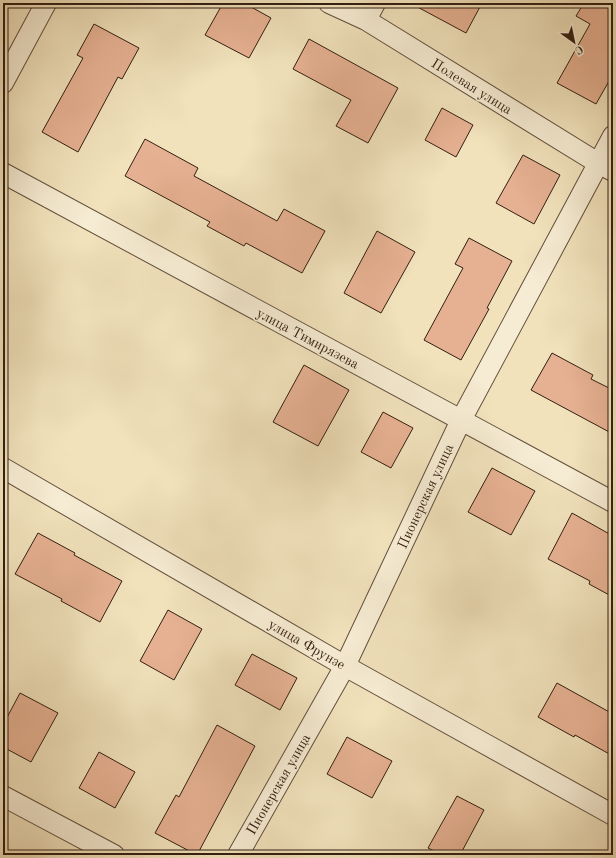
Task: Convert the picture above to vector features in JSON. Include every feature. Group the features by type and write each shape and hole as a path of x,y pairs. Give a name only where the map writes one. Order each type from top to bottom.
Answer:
{"street":[{"path":"3,83 46,3"},
{"name":"Полевая улица","path":"329,3 370,12 606,167"},
{"name":"Пионерская улица","path":"238,855 345,666 461,420 606,167 613,136"},
{"name":"улица Тимирязева","path":"3,172 613,502"},
{"name":"улица Фрунзе","path":"3,468 345,666 613,815"},
{"path":"3,796 114,855"}],"building":[{"path":"223,3 244,3 271,18 249,58 205,35"},
{"path":"410,3 482,3 466,33"},
{"path":"584,3 613,3 613,74 596,104 557,83 590,24 576,16"},
{"path":"94,24 139,48 122,79 118,77 78,152 42,132 83,58 77,55"},
{"path":"309,39 398,88 368,143 336,126 351,100 293,69"},
{"path":"442,108 473,125 456,157 425,140"},
{"path":"145,139 198,168 194,176 277,221 284,209 325,231 302,273 246,243 244,246 207,226 210,222 125,176"},
{"path":"523,155 560,175 534,224 496,203"},
{"path":"377,231 415,252 381,313 344,293"},
{"path":"469,238 512,261 487,308 489,309 461,360 424,340 463,268 455,264"},
{"path":"552,353 593,375 591,379 613,390 613,434 531,390"},
{"path":"304,365 349,390 318,446 273,422"},
{"path":"383,412 413,428 391,468 361,452"},
{"path":"492,468 535,491 511,535 468,512"},
{"path":"572,513 613,536 613,597 589,584 590,581 548,559"},
{"path":"38,533 75,553 74,555 122,581 100,622 61,601 62,599 15,574"},
{"path":"168,610 202,629 174,680 140,661"},
{"path":"252,654 297,678 280,710 235,685"},
{"path":"557,683 613,714 613,756 538,717"},
{"path":"20,693 58,713 31,762 3,747 3,725"},
{"path":"217,725 255,746 197,855 155,833 176,795 179,797"},
{"path":"347,737 392,761 372,798 327,774"},
{"path":"99,752 135,772 115,808 79,788"},
{"path":"457,796 484,810 460,855 442,855 428,848"}]}
